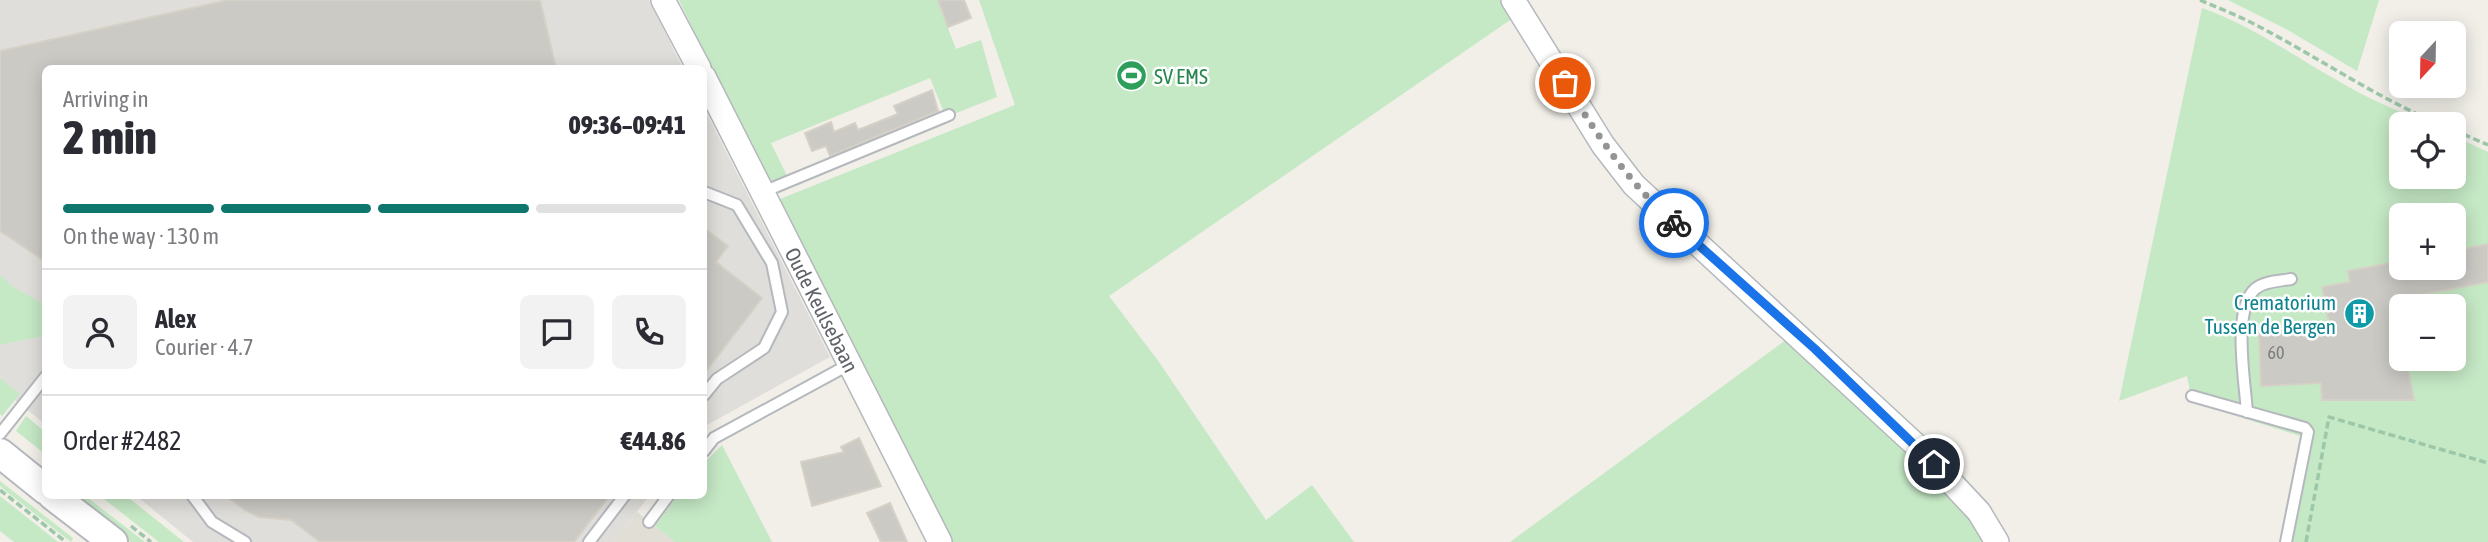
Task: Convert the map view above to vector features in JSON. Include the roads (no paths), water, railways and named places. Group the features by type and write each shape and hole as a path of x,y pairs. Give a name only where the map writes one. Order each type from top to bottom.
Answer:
{"street":[{"path":"663,0 697,65"},
{"path":"1513,0 1603,145 1634,185 1815,349 1919,448 1979,512 1997,542"},
{"name":"Oude Keulsebaan","path":"707,83 940,542"},
{"path":"0,453 42,487"},
{"path":"57,499 113,542"}],"lane":[{"path":"763,192 948,115"},
{"path":"707,193 737,205 772,263 782,312 764,348 717,379 707,392"},
{"path":"2247,412 2242,324 2245,304 2256,288 2291,279"},
{"path":"707,447 714,438 850,364"},
{"path":"0,434 42,382"},
{"path":"2192,396 2305,428 2308,432 2286,542"},
{"path":"194,499 212,522 245,542"},
{"path":"589,542 622,499"},
{"path":"649,522 666,499"}],"place":[{"name":"SV EMS","path":"1131,76"},
{"name":"Crematorium Tussen de Bergen","path":"2359,314"}]}
